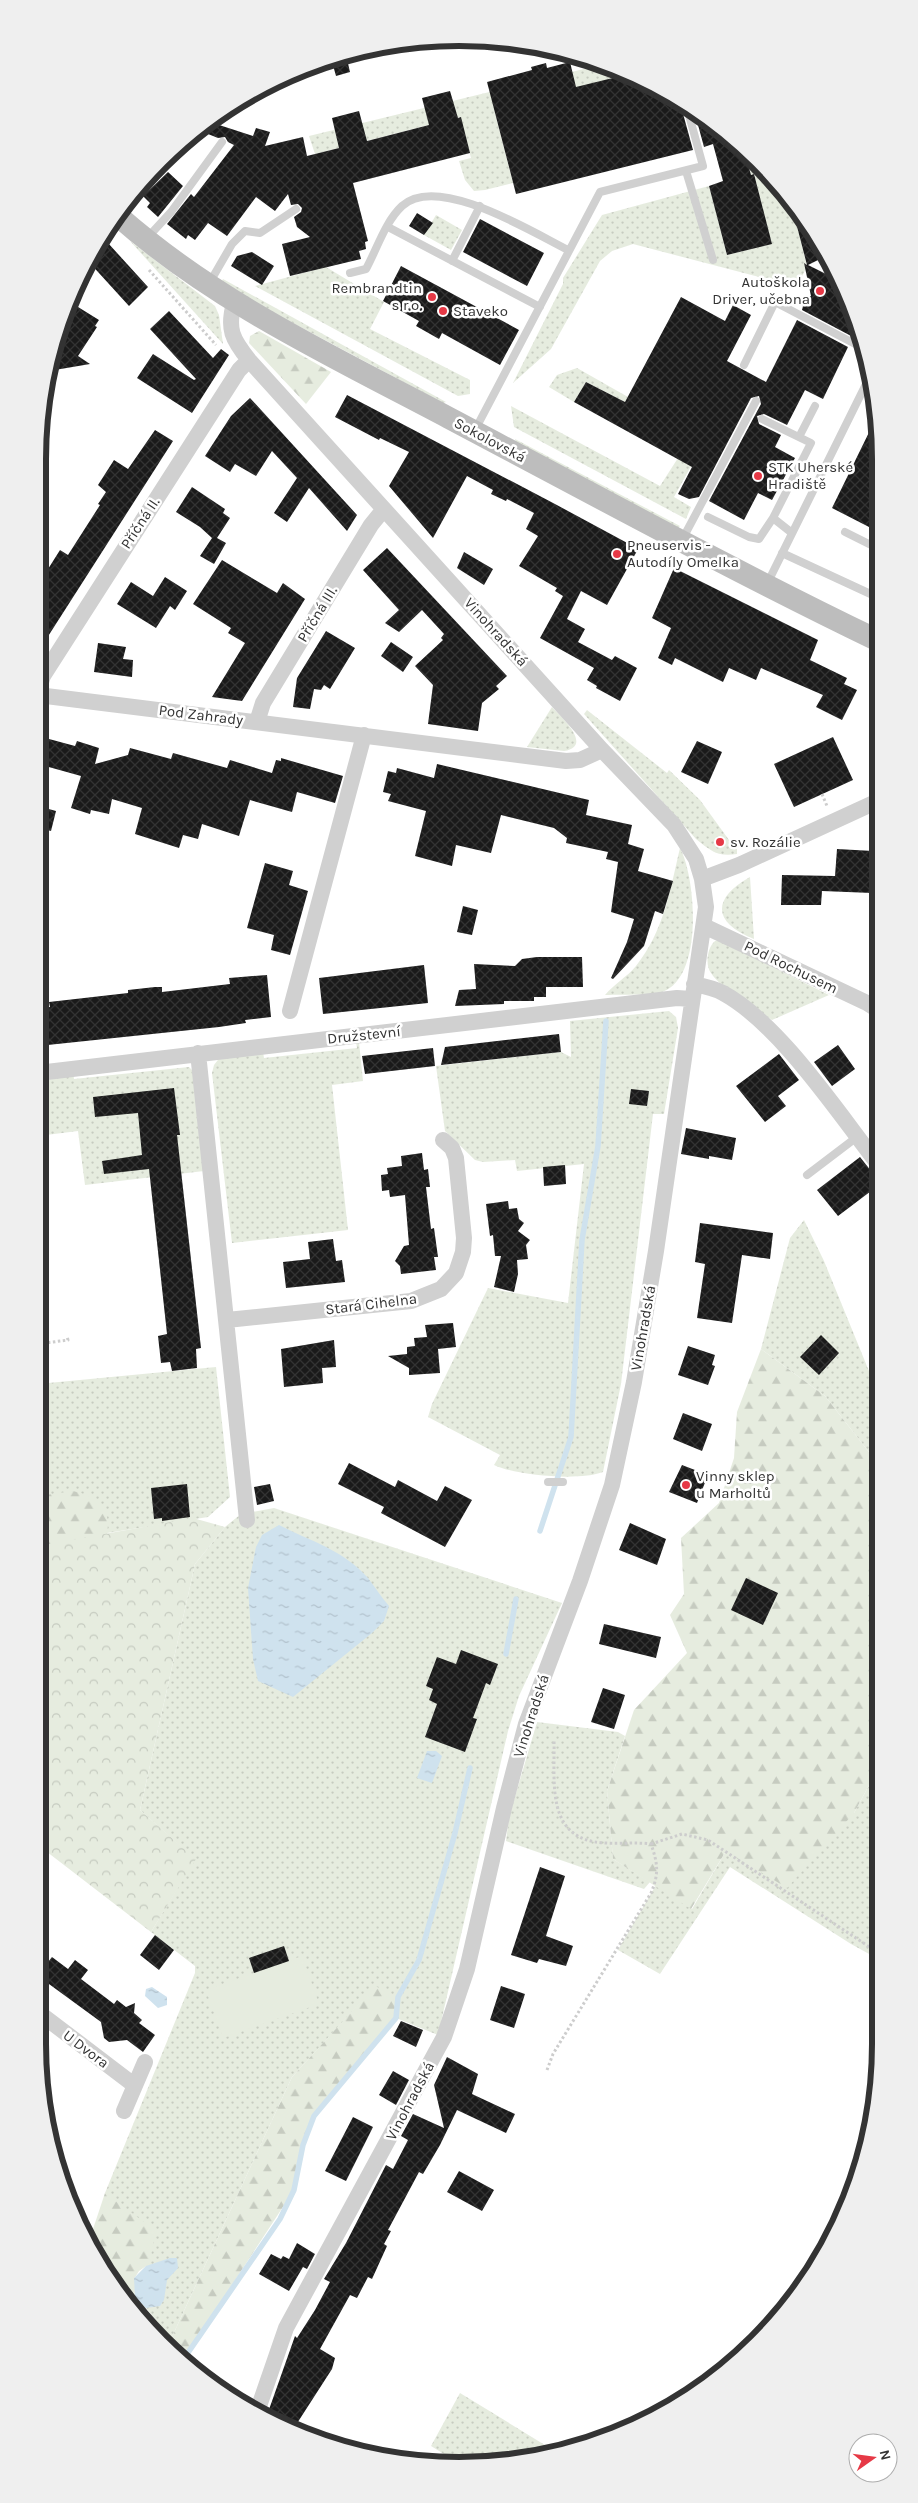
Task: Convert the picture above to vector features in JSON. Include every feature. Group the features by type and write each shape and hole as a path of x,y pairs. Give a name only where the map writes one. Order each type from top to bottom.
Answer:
{"main road":[{"name":"Sokolovská","path":"123,220 145,240 234,303 681,542 872,638"}],"street":[{"name":"Vinohradská","path":"234,303 231,318 233,338 244,365 384,509 602,750 674,825 691,848 702,879 706,906 656,1251 634,1382 615,1469 580,1581 526,1724 457,2002 444,2037 286,2328 259,2404"},
{"name":"Příčná II.","path":"46,671 244,365"},
{"name":"Příčná III.","path":"257,722 263,703 371,525 384,509"},
{"name":"Pod Zahrady","path":"46,694 566,761 580,760 602,750"},
{"path":"290,1010 364,735"},
{"path":"702,879 739,865 872,804"},
{"name":"Pod Rochusem","path":"704,926 872,1007"},
{"path":"693,991 714,989 733,999 775,1036 872,1156"},
{"name":"Družstevní","path":"46,1072 677,998 693,991"},
{"path":"198,1053 248,1520"},
{"name":"Stará Cihelna","path":"227,1320 412,1301 441,1289 456,1273 463,1252 464,1238 456,1158 452,1148 442,1140"},
{"name":"U Dvora","path":"46,2018 134,2086"},
{"path":"124,2111 145,2062"}],"lane":[{"path":"474,432 600,192 703,166 690,117"},
{"path":"145,240 171,212 222,142"},
{"path":"686,170 713,260"},
{"path":"350,273 366,269 394,215 409,200 441,196 480,206 568,250"},
{"path":"452,261 480,206"},
{"path":"208,286 232,244 246,231 260,233 296,209"},
{"path":"388,227 540,307"},
{"path":"744,365 775,302 855,344"},
{"path":"766,586 865,386"},
{"path":"681,542 756,401"},
{"path":"799,437 814,406"},
{"path":"708,517 748,537 759,539 773,518 812,443 762,419"},
{"path":"773,518 792,533"},
{"path":"845,532 872,546"},
{"path":"782,553 872,595"},
{"path":"807,1175 857,1137"},
{"path":"548,1482 562,1482"}],"path":[{"path":"144,264 244,365"},
{"path":"822,794 830,811"},
{"path":"46,1343 68,1340 67,1336"},
{"path":"554,1740 557,1805 560,1819 571,1833 604,1844 636,1842 652,1844 682,1834 708,1840 872,1949"},
{"path":"547,2070 553,2054 651,1894 658,1878 656,1858 652,1844"}],"green space":[{"path":"590,67 616,78 494,109 513,183 485,190 474,191 465,180 459,161 471,158 460,117 315,154 309,136"},
{"path":"748,164 769,187 796,222 807,266 797,287 633,244 612,251 600,261 551,349 513,383 563,284 563,278 602,215 709,186 727,255 771,244 754,174 751,175"},
{"path":"436,215 462,230 451,250 424,235"},
{"path":"130,241 215,306 219,315 223,344"},
{"path":"326,267 384,302 370,329 470,380 470,394 458,396 255,286"},
{"path":"223,279 446,402 443,403 261,306 222,281"},
{"path":"259,331 331,372 306,404 249,343 250,336"},
{"path":"577,368 628,397 625,402 586,382 574,402 549,387 557,375"},
{"path":"511,406 660,486 678,458 695,459 674,497 691,507 686,519 514,427"},
{"path":"515,439 680,526 677,529 516,443"},
{"path":"552,707 573,731 576,743 572,748 564,751 527,747"},
{"path":"587,710 667,773 669,770 700,800 729,840 741,846 737,848 737,854 719,854 696,839 584,714"},
{"path":"680,848 686,862 690,881 693,926 685,968 675,983 662,992 605,995 629,974 646,953 665,910"},
{"path":"750,877 754,939 740,933 731,926 724,918 722,910 723,902 728,894 737,885"},
{"path":"715,941 720,941 829,995 772,1020 731,993 716,980 708,966 710,948"},
{"path":"669,1011 676,1017 678,1028 664,1114 653,1114 621,1384 603,1472 593,1475 564,1477 504,1469 494,1465 500,1455 428,1417 432,1404 488,1288 568,1303 584,1164 517,1171 515,1160 483,1162 475,1160 445,1131 436,1066 561,1052 571,1057 570,1021"},
{"path":"356,1042 359,1042 363,1081 332,1085 348,1230 232,1243 212,1073 214,1065 221,1056 263,1052 264,1058 357,1048"},
{"path":"189,1067 195,1073 204,1171 85,1185 78,1131 46,1135 46,1075 73,1072 74,1079"},
{"path":"804,1220 824,1261 872,1377 872,1456 825,1396 761,1349 790,1238"},
{"path":"761,1349 825,1396 872,1456 872,1780 854,1813 787,1888 726,1851 691,1909 613,1859 607,1791 634,1710 687,1653 670,1615 684,1594 681,1538 719,1503 734,1458 737,1412"},
{"path":"216,1367 230,1497 208,1517 46,1543 46,1383"},
{"path":"73,1491 85,1494 100,1504 105,1511 108,1527 103,1549 46,1547 46,1495"},
{"path":"274,1508 562,1603 519,1696 508,1731 438,2035 396,2018 362,2001 292,2077 171,2339 146,2308 138,2302 133,2287 134,2279 146,2266 105,2193 195,1973 195,1966 151,1932 195,1859 140,1810 195,1564 225,1527 241,1514"},
{"path":"193,1518 225,1527 195,1564 140,1810 196,1859 151,1932 46,1851 46,1545"},
{"path":"537,1722 618,1732 625,1736 607,1791 613,1859 650,1882 644,1889 506,1841 509,1817"},
{"path":"872,1780 872,1956 730,1867 660,1974 618,1950 656,1885 692,1909 726,1851 854,1813"},
{"path":"302,1956 319,2004 223,2038 206,1990"},
{"path":"375,1986 398,1997 396,2018 314,2116 303,2145 294,2190 187,2354 167,2336 132,2295 116,2273 92,2232 105,2193 156,2231 149,2264 139,2271 134,2279 135,2296 171,2339 292,2077"},
{"path":"460,2393 548,2447 486,2456 459,2457 448,2457 431,2446"}],"water":[{"path":"279,1525 326,1547 348,1560 368,1578 389,1606 384,1621 372,1633 293,1697 258,1681 253,1659 248,1588 256,1547 262,1535"},
{"path":"427,1751 436,1751 442,1756 432,1783 417,1778"},
{"path":"152,1987 167,1997 167,2005 158,2008 145,1996 146,1989"},
{"path":"170,2258 177,2258 178,2268 167,2280 164,2300 160,2306 146,2308 135,2297 134,2278 146,2266"}],"building":[{"path":"348,61 350,72 336,76 333,66"},
{"path":"570,62 576,87 615,77 642,89 683,113 693,150 516,194 487,82 532,70 531,67 546,63 547,68"},
{"path":"450,91 458,118 461,117 470,153 353,183 368,241 365,242 366,249 359,251 361,259 290,276 282,244 310,237 297,227 294,217 301,212 302,208 298,204 291,205 288,194 275,211 256,197 227,236 208,223 195,240 188,235 186,239 167,224 191,194 194,197 234,145 228,142 225,137 218,138 206,133 218,125 253,136 256,128 270,132 265,146 303,137 307,156 339,148 332,118 359,111 367,141 429,125 422,98"},
{"path":"697,123 748,164 751,175 754,174 772,244 727,255 709,186 723,181 713,144 704,147"},
{"path":"168,172 183,186 158,217 147,207 150,203 143,196"},
{"path":"417,213 433,223 424,235 409,226"},
{"path":"480,219 544,253 527,286 463,252"},
{"name":"Autoškola Driver, učebna","path":"796,221 820,259 808,265 829,275 853,337 802,310 803,306 791,300 811,296 804,263 807,265"},
{"path":"108,243 148,287 129,306 94,267"},
{"path":"252,252 274,266 262,285 231,266 237,256"},
{"name":"Staveko","path":"401,266 519,330 500,365 442,333 439,339 416,326 419,321 383,301"},
{"path":"681,297 725,321 733,305 751,315 727,361 766,382 797,320 848,347 823,399 805,390 787,425 764,414 757,416 759,424 781,435 775,447 795,458 772,500 758,493 744,520 709,501 761,404 759,396 751,398 699,497 689,499 678,494 692,467 574,402 586,382 625,402"},
{"path":"76,306 99,320 95,326 97,327 78,356 90,364 56,370 68,326"},
{"path":"169,311 213,358 221,349 229,355 192,413 137,378 153,354 194,380 196,379 150,329"},
{"path":"347,395 555,504 631,545 630,547 637,551 607,605 581,591 567,619 585,629 578,642 612,660 615,656 637,668 620,701 596,688 597,686 587,680 594,668 540,638 563,596 555,591 557,588 519,566 538,536 526,529 534,513 507,499 506,501 491,494 493,490 467,476 433,538 389,486 409,452 380,438 379,440 335,417"},
{"path":"250,398 357,515 347,531 309,488 287,522 274,513 297,478 272,451 256,476 235,464 230,472 205,456 231,416"},
{"path":"871,429 872,521 869,527 832,508"},
{"path":"155,430 173,441 46,639 46,572 60,550 68,555 100,505 98,504 106,492 98,485 114,460 128,469"},
{"path":"192,487 225,509 223,513 230,518 217,538 226,543 214,564 200,556 212,538 200,527 176,512"},
{"path":"387,548 507,676 496,686 499,689 482,703 478,731 428,724 433,685 415,666 443,640 441,638 444,634 422,610 399,632 385,623 399,610 363,570"},
{"path":"464,552 493,569 484,585 457,568"},
{"path":"222,560 277,593 283,583 305,599 242,701 212,697 245,643 228,633 231,628 193,604"},
{"path":"674,568 818,640 810,660 847,678 844,684 857,690 842,720 816,707 823,695 761,668 756,680 729,668 723,682 675,658 672,665 658,658 671,628 652,618"},
{"path":"165,577 187,591 175,610 170,606 156,628 117,604 131,582 153,596"},
{"path":"326,631 355,648 330,689 324,685 321,690 314,689 310,709 293,707 297,678"},
{"path":"391,642 413,657 403,672 381,656"},
{"path":"98,643 126,647 123,659 133,660 132,677 94,672"},
{"path":"833,737 853,780 794,807 774,764"},
{"path":"46,738 75,746 77,741 99,748 95,764 128,755 130,748 171,759 173,753 227,768 230,760 272,773 276,760 281,761 281,758 343,776 335,803 297,792 292,812 250,800 239,836 202,824 198,839 183,835 179,848 135,834 142,808 112,799 109,814 91,810 90,814 71,808 81,776 46,766"},
{"path":"697,741 722,752 708,784 681,772"},
{"path":"437,764 589,800 586,815 632,825 628,844 644,849 638,871 673,881 663,914 655,911 644,946 613,979 611,978 627,942 634,919 611,912 618,862 606,859 608,852 566,843 567,838 554,828 501,815 491,853 456,845 452,866 415,856 426,811 388,801 391,794 383,792 388,771 396,773 397,768 434,778"},
{"path":"46,808 56,811 51,831 46,830"},
{"path":"837,849 872,851 872,893 822,891 821,905 781,905 782,875 835,876"},
{"path":"265,863 293,871 289,885 308,891 290,955 271,950 274,935 247,928"},
{"path":"463,906 478,910 472,935 457,932"},
{"path":"582,957 583,987 546,987 546,997 534,997 534,1001 504,1001 504,1004 455,1006 459,990 476,989 474,964 515,966 522,959"},
{"path":"424,965 428,1003 323,1014 319,978"},
{"path":"267,975 271,1017 245,1020 246,1023 219,1027 46,1045 46,1008 50,1007 49,1002 128,993 128,990 155,987 162,987 162,992 230,984 229,978"},
{"path":"559,1034 561,1052 441,1065 445,1047"},
{"path":"838,1045 855,1069 832,1086 814,1062"},
{"path":"433,1048 435,1066 365,1074 362,1056"},
{"path":"779,1054 799,1080 778,1096 786,1106 765,1122 736,1086"},
{"path":"174,1088 180,1135 177,1135 201,1348 196,1349 197,1368 172,1371 170,1362 161,1363 158,1336 167,1334 149,1169 104,1174 102,1161 142,1155 138,1113 95,1117 93,1097"},
{"path":"631,1089 649,1091 647,1106 629,1104"},
{"path":"686,1128 736,1138 732,1160 709,1156 709,1159 681,1154"},
{"path":"422,1153 424,1170 428,1169 430,1187 426,1187 431,1229 434,1228 438,1257 434,1257 436,1270 401,1274 400,1266 395,1261 404,1246 409,1245 405,1195 390,1197 389,1190 382,1191 381,1175 388,1174 387,1168 402,1166 401,1156"},
{"path":"860,1157 872,1172 872,1190 838,1216 817,1190"},
{"path":"565,1165 566,1184 544,1186 543,1167"},
{"path":"508,1201 509,1209 517,1208 519,1219 524,1223 518,1231 530,1240 526,1245 528,1259 517,1260 518,1274 514,1292 494,1287 501,1256 495,1256 493,1235 490,1236 486,1204"},
{"path":"700,1223 773,1233 770,1259 742,1255 732,1323 697,1318 705,1264 695,1262"},
{"path":"333,1239 336,1261 342,1260 345,1282 286,1288 283,1262 310,1259 308,1242"},
{"path":"453,1323 456,1347 438,1349 440,1373 409,1375 409,1368 388,1356 407,1354 407,1347 415,1346 414,1338 427,1337 425,1325"},
{"path":"821,1335 839,1353 819,1375 800,1357"},
{"path":"334,1340 336,1367 322,1368 323,1383 284,1387 281,1349"},
{"path":"688,1346 715,1355 712,1365 715,1366 708,1385 678,1375"},
{"path":"683,1413 712,1424 702,1451 673,1439"},
{"path":"349,1463 395,1487 398,1480 437,1501 445,1486 472,1500 445,1547 381,1513 384,1507 338,1484"},
{"path":"682,1465 708,1475 697,1503 669,1492"},
{"path":"187,1484 190,1517 162,1521 162,1518 154,1519 151,1488"},
{"path":"270,1484 274,1501 257,1505 254,1487"},
{"path":"630,1523 666,1539 657,1565 619,1550"},
{"path":"746,1578 778,1593 763,1625 731,1610"},
{"path":"604,1624 661,1637 656,1658 599,1644"},
{"path":"461,1650 498,1664 490,1685 486,1683 473,1718 477,1719 465,1752 425,1737 437,1704 429,1700 433,1689 426,1686 437,1657 456,1664"},
{"path":"603,1688 625,1695 614,1729 591,1722"},
{"path":"540,1867 565,1876 546,1936 573,1946 566,1966 539,1959 537,1963 511,1955"},
{"path":"155,1935 174,1950 159,1970 140,1955"},
{"path":"284,1946 289,1961 254,1973 249,1958"},
{"path":"52,1957 68,1969 75,1960 88,1970 81,1979 114,2004 117,2000 126,2007 135,2003 134,2013 142,2020 139,2023 155,2035 143,2052 127,2040 109,2042 104,2038 101,2022 46,1982 46,1962"},
{"path":"501,1986 525,1994 514,2028 490,2020"},
{"path":"401,2021 423,2030 416,2047 393,2036"},
{"path":"447,2057 478,2074 472,2094 515,2114 506,2133 457,2110 440,2145 423,2174 419,2172 388,2230 391,2231 384,2244 387,2246 372,2279 368,2277 357,2298 350,2295 320,2349 335,2358 332,2369 297,2423 276,2414 269,2410 295,2336 297,2338 330,2282 324,2279 346,2243 386,2165 393,2169 408,2140 401,2136 413,2114 444,2128 434,2085"},
{"path":"393,2071 409,2080 396,2105 379,2095"},
{"path":"353,2117 373,2127 346,2181 325,2171"},
{"path":"459,2171 494,2190 482,2211 447,2192"},
{"path":"297,2243 315,2254 307,2269 303,2267 289,2291 259,2274 271,2254 281,2259 283,2256 289,2259"}],"waterway":[{"path":"540,1531 571,1437 582,1240 598,1146 606,1021"},
{"path":"506,1654 516,1599"},
{"path":"187,2354 280,2219 294,2190 303,2145 314,2116 396,2018 398,1997 419,1960 455,1833 470,1768"}],"place":[{"name":"Autoškola Driver, učebna","path":"820,291"},
{"name":"Rembrandtin s r.o.","path":"432,297"},
{"name":"Staveko","path":"443,311"},
{"name":"STK Uherské Hradiště","path":"758,476"},
{"name":"Pneuservis - Autodíly Omelka","path":"617,554"},
{"name":"sv. Rozálie","path":"720,842"},
{"name":"Vinny sklep u Marholtů","path":"686,1485"}]}
